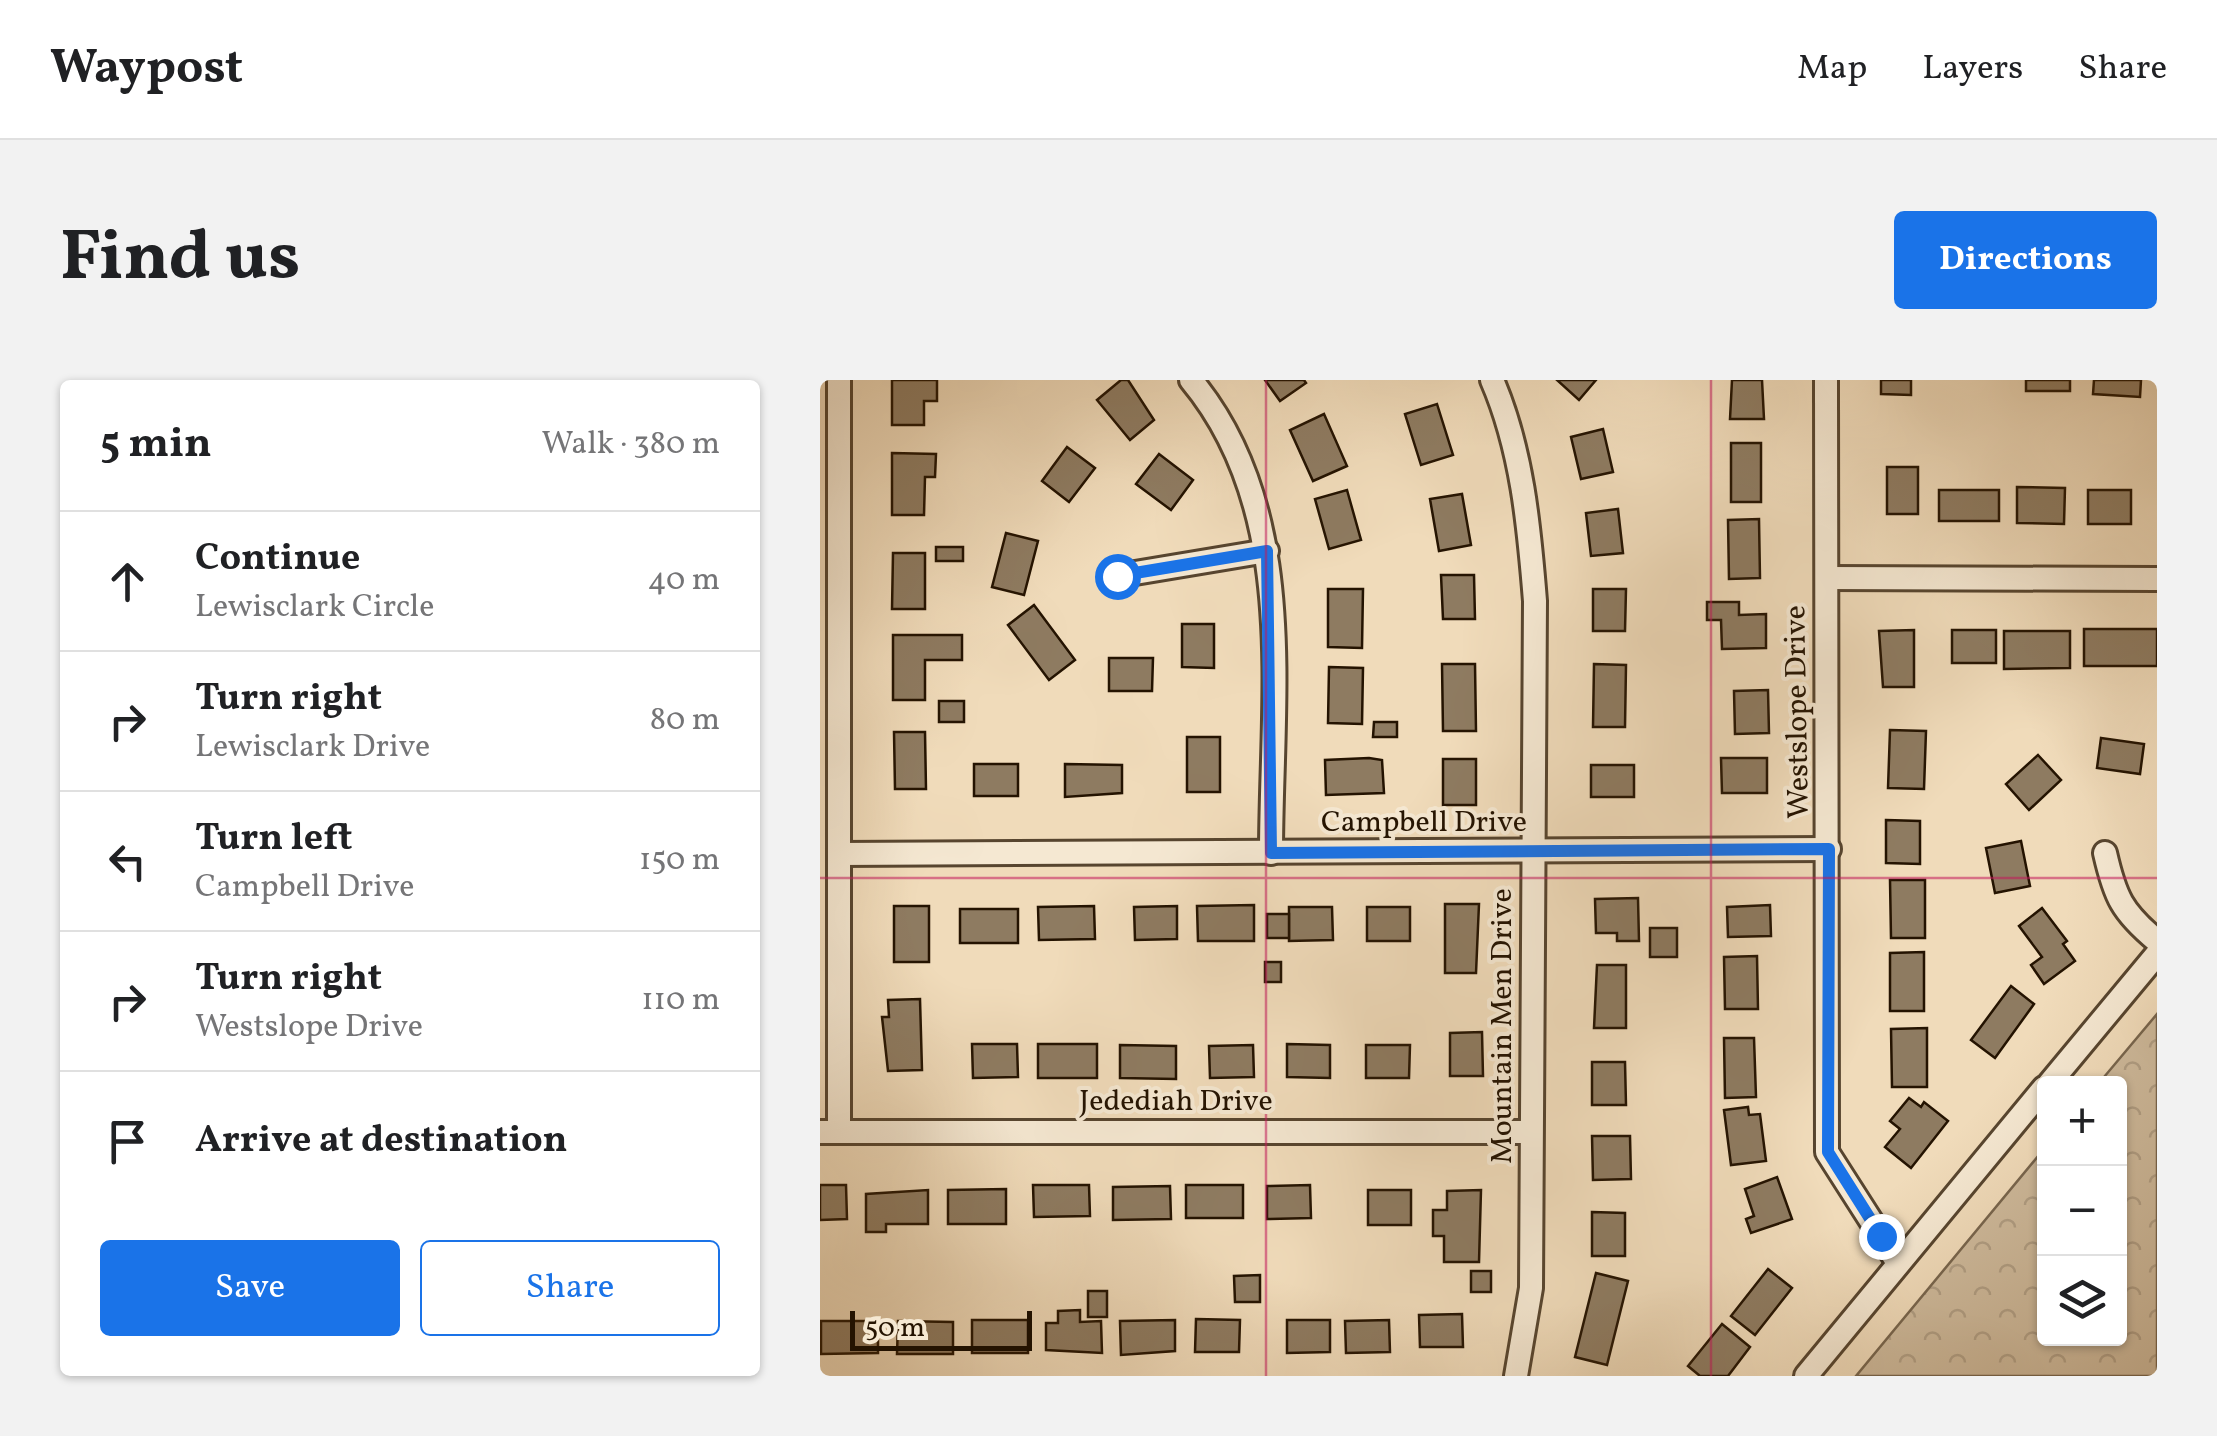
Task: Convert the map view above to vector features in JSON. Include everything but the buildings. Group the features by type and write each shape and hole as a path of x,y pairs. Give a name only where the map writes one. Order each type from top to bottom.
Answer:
{"street":[{"path":"829,1132 839,854 838,380"},
{"path":"1191,380 1225,427 1248,479 1267,551 1271,853"},
{"name":"Mountain Men Drive","path":"1492,380 1514,449 1528,520 1535,600 1532,1288 1516,1376"},
{"name":"Westslope Drive","path":"1826,380 1828,1152 1898,1263"},
{"path":"1117,576 1267,551"},
{"path":"1826,578 2157,580"},
{"name":"Campbell Drive","path":"839,854 1829,849"},
{"path":"2105,853 2112,887 2127,915 2157,941"},
{"path":"2055,1076 2157,954"},
{"path":"1806,1376 2037,1098"},
{"name":"Jedediah Drive","path":"829,1132 1532,1132"}],"green space":[{"path":"2157,1014 2157,1376 1856,1376 2037,1157 2037,1346 2127,1346 2127,1076 2105,1076"}],"route":[{"path":"1117,576 1267,551 1271,594 1271,853 1829,849 1828,1152 1881,1236"}]}
